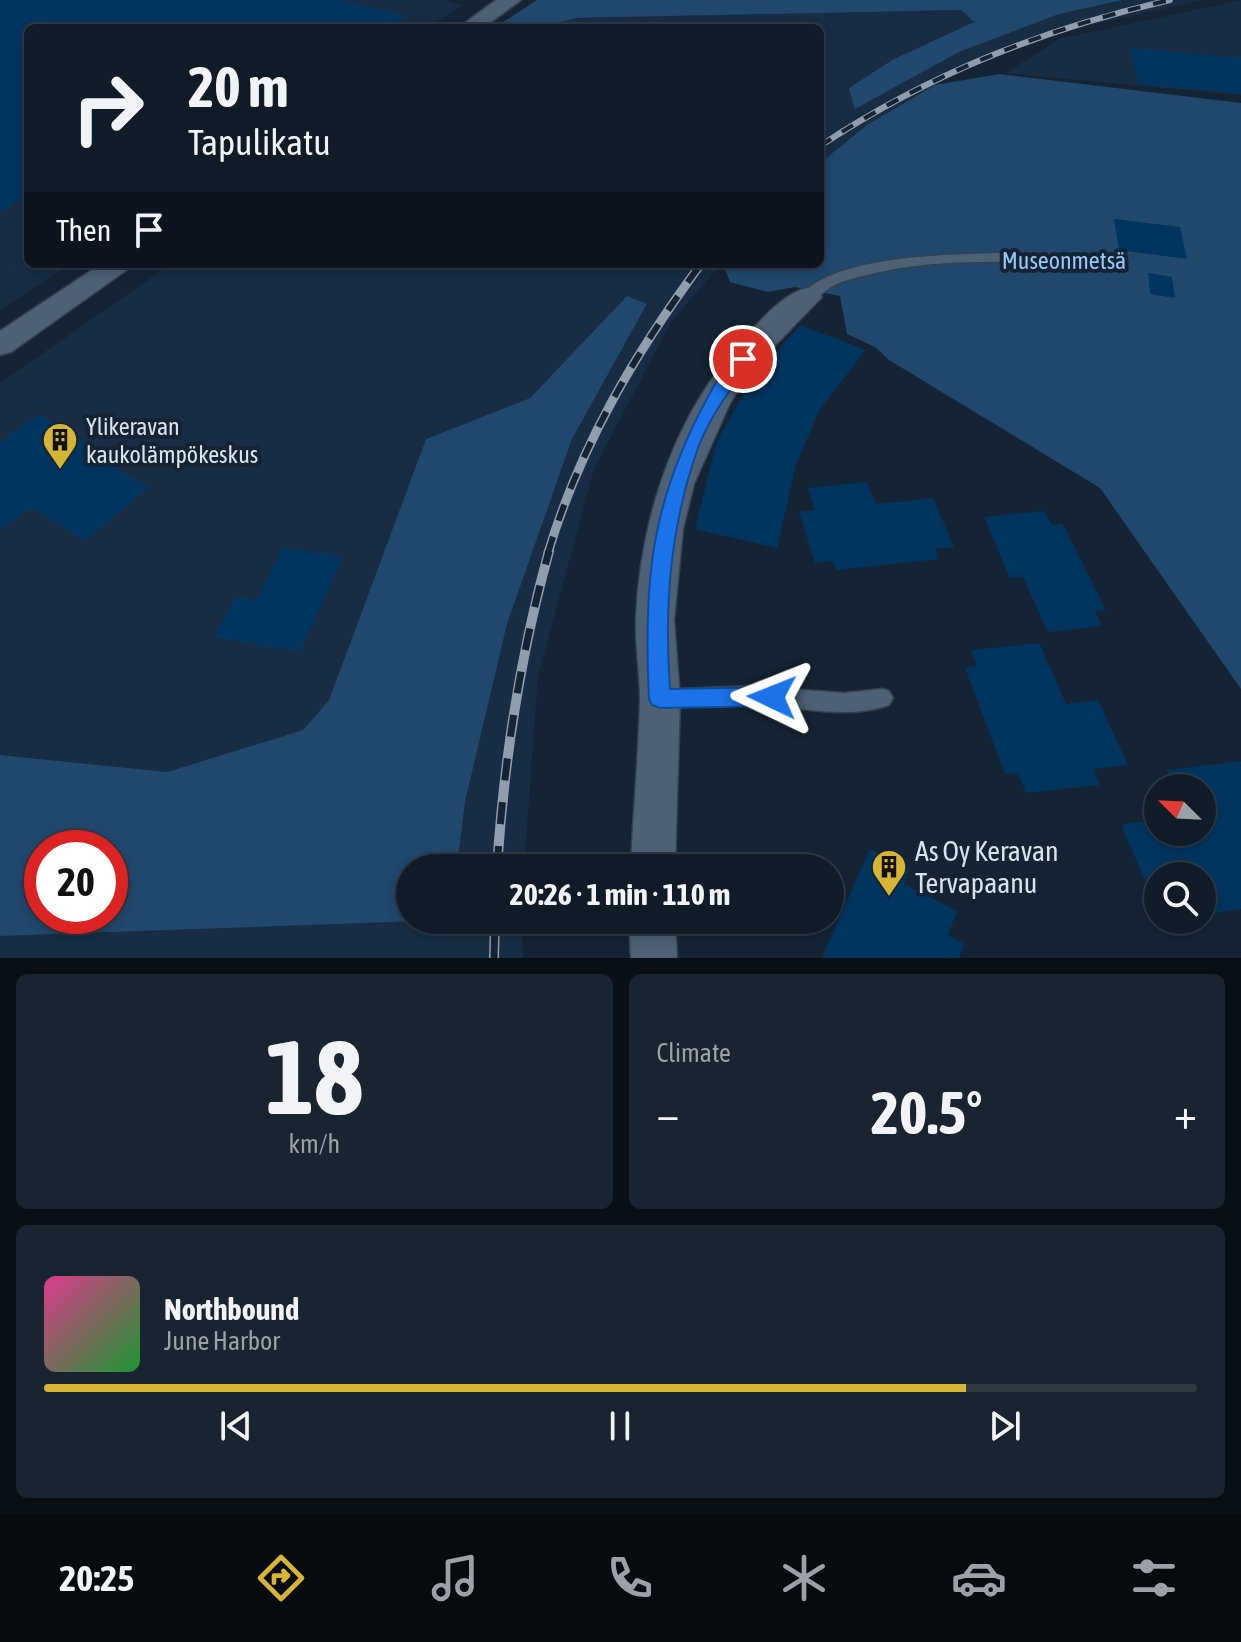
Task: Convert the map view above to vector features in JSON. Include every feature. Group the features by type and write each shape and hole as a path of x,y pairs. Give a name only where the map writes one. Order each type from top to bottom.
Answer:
{"street":[{"path":"475,24 510,0"},
{"path":"0,345 115,268"},
{"path":"654,854 660,699 655,620 664,535 690,446 727,378 775,320 807,297"},
{"path":"653,934 654,958"}],"lane":[{"path":"807,297 813,290 850,274 914,263 957,258 1111,259"},
{"path":"660,699 748,695 844,702 882,698"}],"shaded area":[{"path":"0,0 443,0 463,5 433,24 24,24 24,268 64,268 0,310"},
{"path":"1123,0 1204,0 1063,31 959,72 867,125 824,160 824,24 551,24 577,18 962,10 975,22 892,60 849,88 1059,14"},
{"path":"1241,0 1241,95 1006,73 1059,39"},
{"path":"165,268 718,268 671,322 594,469 538,676 525,854 459,854 465,802 507,624 572,439 647,305 627,296 530,398 426,439 329,700 303,730 167,772 0,755 0,383"},
{"path":"396,922 396,934 522,934 523,958 0,958 0,936 128,934 128,931"}],"green space":[{"path":"537,0 1123,0 1059,14 959,52 855,109 849,88 892,60 974,22 961,10 577,18 551,24 500,24"},
{"name":"Museonmetsä","path":"999,74 1241,103 1241,689 1100,488 889,360 875,347 847,334 840,296 795,287 768,292 730,282 725,268 824,268 824,160 867,125 935,85"},
{"path":"627,296 647,304 572,439 507,624 465,802 459,854 396,854 396,922 128,931 128,830 24,830 24,934 56,934 0,936 0,755 167,772 303,730 329,700 426,439 530,398"}],"building":[{"path":"0,0 339,0 405,16 395,24 24,24 24,196 0,213"},
{"path":"1130,48 1241,58 1241,94 1138,84"},
{"path":"1114,219 1180,227 1187,259 1119,250"},
{"path":"1148,273 1172,277 1175,298 1150,294"},
{"path":"800,325 866,350 820,409 796,464 777,548 695,529 717,441 751,381"},
{"name":"Ylikeravan kaukolämpökeskus","path":"38,414 98,449 91,454 149,487 85,541 31,508 0,530 0,442"},
{"path":"867,482 876,504 933,498 954,547 935,549 939,559 836,570 833,561 815,563 799,512 815,510 808,488"},
{"path":"1044,511 1052,525 1063,524 1106,610 1095,611 1102,626 1048,632 1023,577 1010,578 984,517"},
{"path":"283,547 343,557 300,652 214,637 236,596 257,600"},
{"path":"1039,643 1066,704 1098,700 1128,765 1093,769 1100,785 1026,793 1018,773 1005,774 965,668 977,666 971,650"},
{"path":"1241,761 1241,909 1216,913 1216,862 1144,862 1144,878 1121,825 1144,821 1144,846 1216,846 1216,774 1169,774 1167,770"},
{"name":"As Oy Keravan Tervapaanu","path":"870,849 909,869 904,884 957,911 948,935 964,944 959,958 822,958 833,934 844,934 844,908"}],"railway":[{"path":"824,143 903,97 988,57 1077,25 1170,0"},
{"path":"548,553 593,438 632,366 698,268"},
{"path":"498,854 515,708 549,551"},
{"path":"494,958 495,934"}],"place":[{"name":"Ylikeravan kaukolämpökeskus","path":"60,471"},
{"name":"As Oy Keravan Tervapaanu","path":"889,898"}],"route":[{"path":"743,359 727,378 690,446 664,535 655,620 660,699 748,695 772,697"}]}
